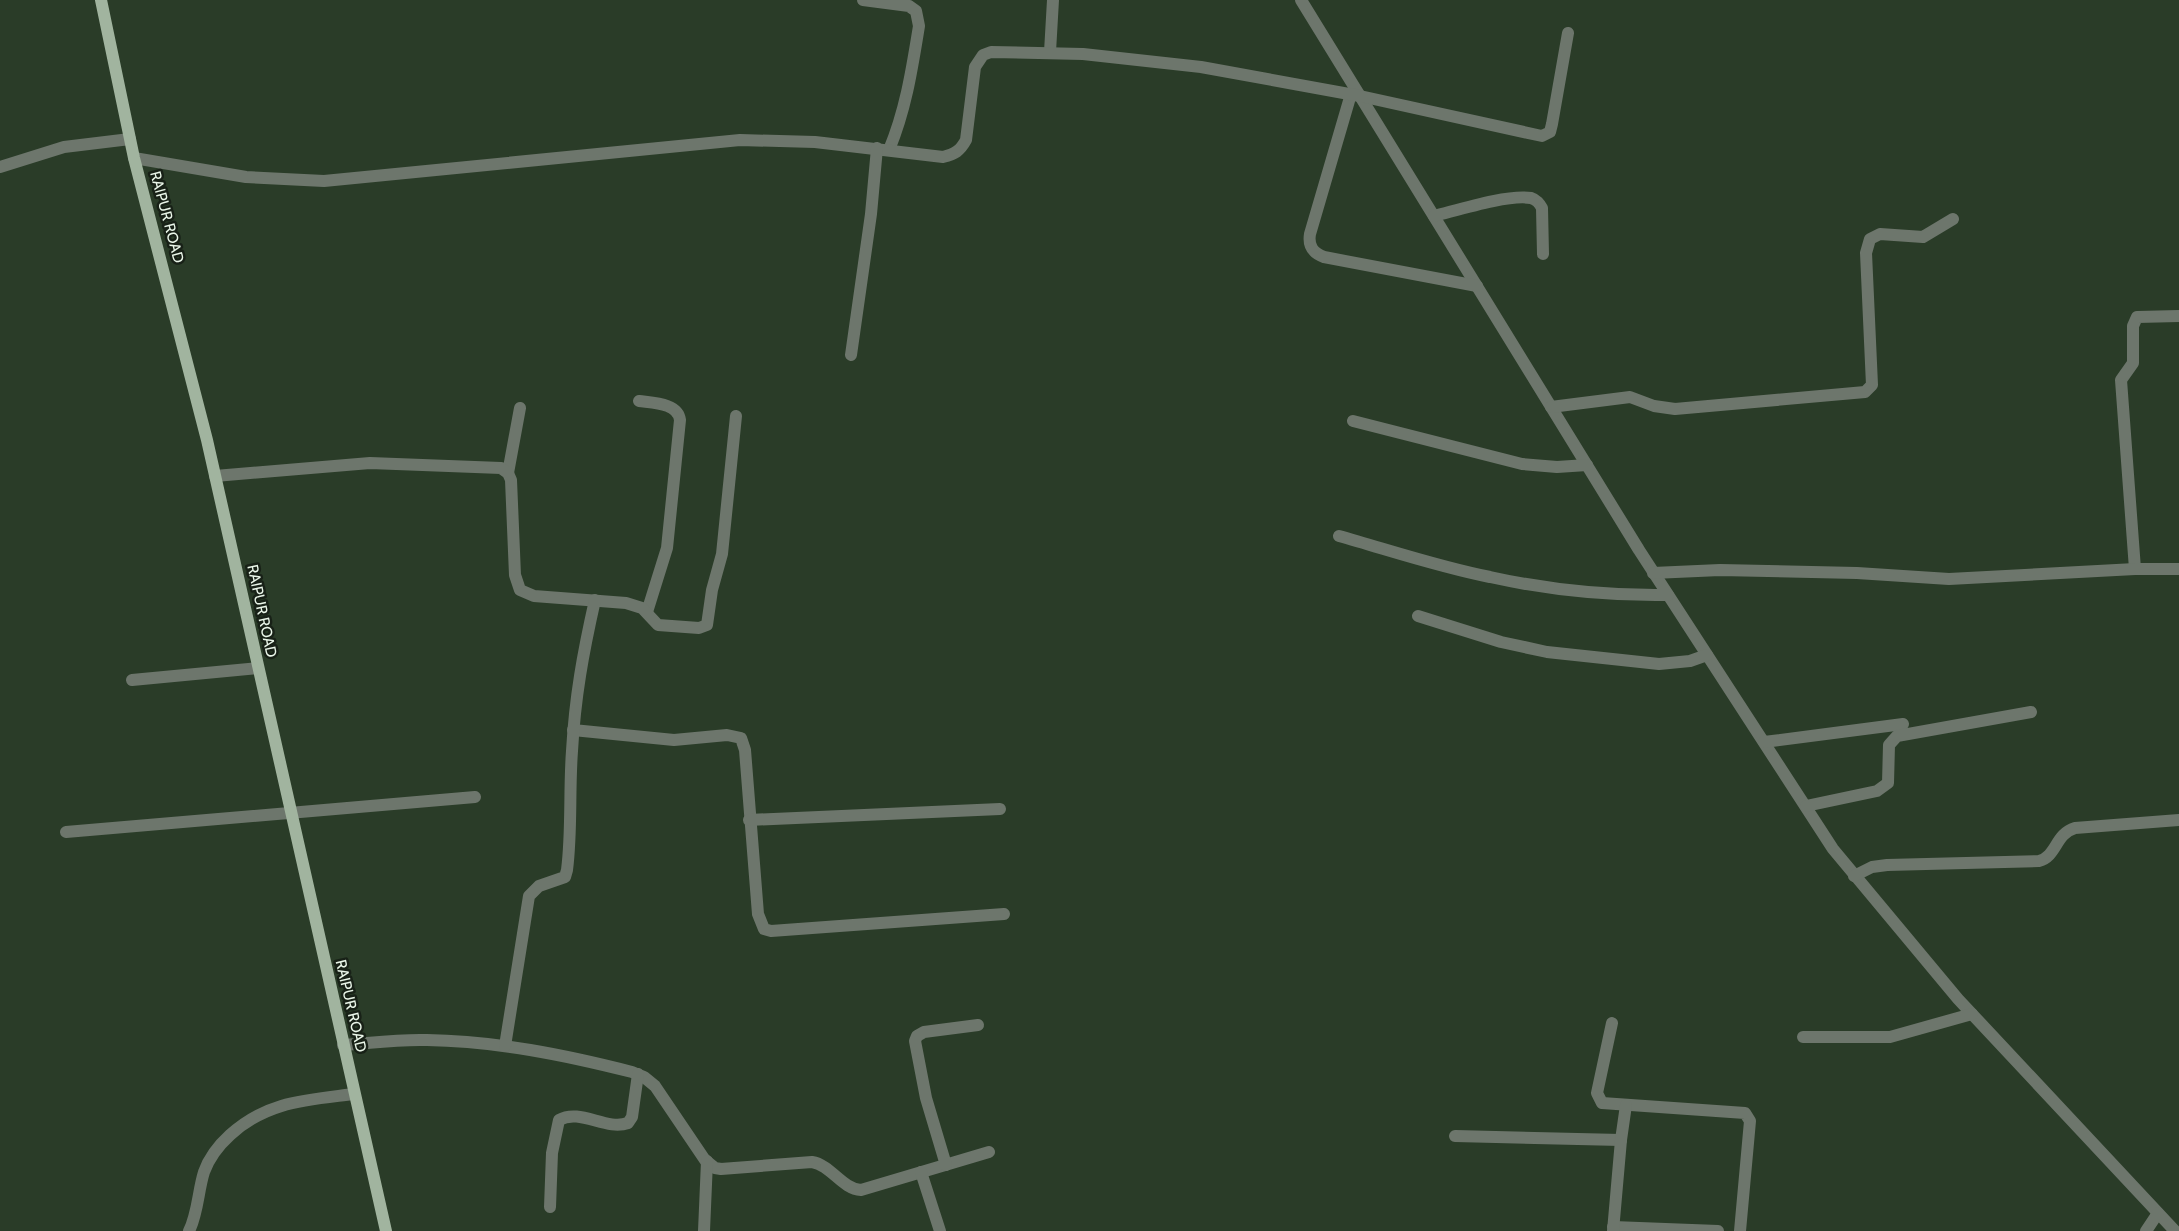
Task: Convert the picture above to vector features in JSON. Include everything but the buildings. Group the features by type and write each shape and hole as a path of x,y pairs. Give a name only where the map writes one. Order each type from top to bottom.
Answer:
{"main road":[{"name":"RAIPUR ROAD","path":"101,0 134,158 215,476 386,1231"}],"street":[{"path":"851,355 883,149 903,116 920,26 919,18 909,6 863,0"},
{"path":"1050,52 1053,0"},
{"path":"1302,0 1355,95 1434,216 1653,573 1833,849 1972,1014 2175,1231"},
{"path":"134,158 246,176 324,180 740,140 815,142 944,157 954,154 961,149 966,140 975,67 978,59 991,52 1050,52 1122,57 1201,67 1355,95 1542,136 1550,132 1568,33"},
{"path":"1355,95 1310,234 1312,249 1316,254 1324,257 1477,286"},
{"path":"0,167 64,147 130,139"},
{"path":"1434,216 1497,202 1531,198 1538,202 1542,208 1543,254"},
{"path":"1551,407 1630,397 1654,406 1675,410 1865,392 1872,385 1866,252 1870,239 1880,234 1923,237 1953,219"},
{"path":"2135,569 2121,380 2133,363 2132,326 2137,317 2179,316"},
{"path":"639,400 674,408 679,414 680,420 667,548 647,612"},
{"path":"508,473 520,408"},
{"path":"215,476 370,463 494,467 508,473 512,480 515,575 520,590 534,596 626,603 642,608 652,620 665,626 699,628 707,625 712,590 722,554 736,416"},
{"path":"1353,421 1522,464 1557,467 1587,466"},
{"path":"1339,536 1488,577 1515,582 1607,595 1668,595"},
{"path":"1653,573 1720,570 1857,573 1949,579 2135,569 2179,569"},
{"path":"505,1046 529,896 540,886 565,877 567,870 573,730 581,660 596,600"},
{"path":"1418,616 1501,642 1547,652 1659,664 1690,661 1707,655"},
{"path":"132,680 258,668"},
{"path":"1806,806 1884,788 1888,783 1889,745 1897,736 2031,712"},
{"path":"1764,742 1904,724"},
{"path":"573,730 680,740 727,735 741,738 745,750 758,914 764,929 771,931 1004,914"},
{"path":"66,832 475,796"},
{"path":"750,820 1000,809"},
{"path":"1854,876 1872,867 1887,864 2038,861 2050,854 2066,831 2075,828 2179,820"},
{"path":"1803,1037 1890,1037 1972,1014"},
{"path":"1612,1023 1597,1093 1602,1103 1745,1113 1750,1121 1740,1231"},
{"path":"946,1165 926,1098 915,1041 919,1034 924,1032 978,1026"},
{"path":"343,1045 428,1040 505,1046 614,1067 638,1074 655,1086 707,1162 715,1168 728,1169 812,1162 821,1163 857,1190 868,1189 989,1152"},
{"path":"550,1208 550,1176 556,1126 559,1120 572,1116 615,1124 628,1123 632,1117 638,1074"},
{"path":"189,1231 204,1170 213,1154 237,1129 252,1118 275,1106 354,1094"},
{"path":"1626,1105 1620,1140 1613,1229 1718,1231"},
{"path":"1455,1136 1620,1140"},
{"path":"704,1231 707,1162"},
{"path":"921,1172 940,1231"},
{"path":"2146,1231 2158,1213"}]}
